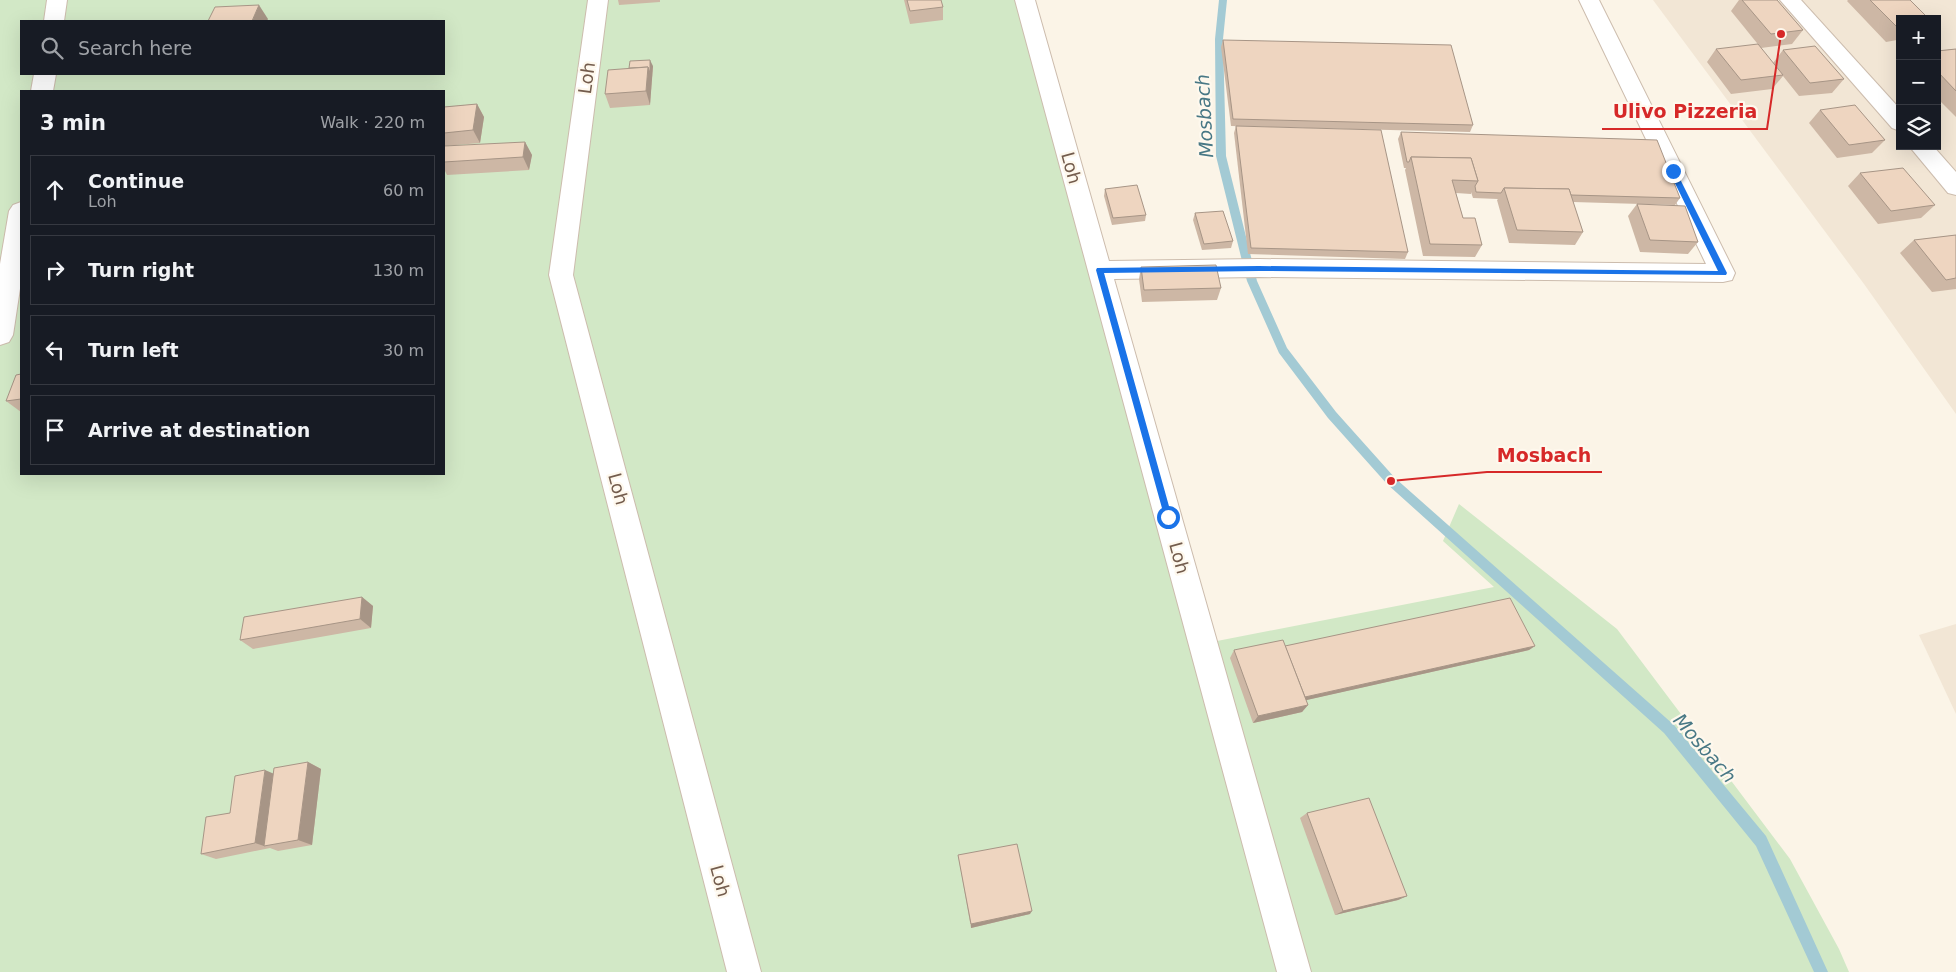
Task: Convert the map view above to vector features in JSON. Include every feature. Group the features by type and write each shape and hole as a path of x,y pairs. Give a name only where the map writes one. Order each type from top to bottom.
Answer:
{"street":[{"path":"54,20 58,0"},
{"name":"Loh","path":"598,0 561,275 744,972"},
{"name":"Loh","path":"1025,0 1294,972"},
{"path":"1100,270 1259,268 1723,273 1589,0"},
{"path":"1790,0 1896,119"},
{"path":"42,90 45,75"},
{"path":"1924,150 1956,187"},
{"path":"0,335 20,217"}],"shaded area":[{"path":"1653,0 1956,0 1956,414 1864,284"},
{"path":"1956,624 1956,714 1919,635"}],"green space":[{"path":"0,0 1020,0 1217,641 1494,587 1443,541 1459,504 1617,629 1790,859 1839,949 1849,972 0,972"}],"building":[{"path":"907,0 941,0 943,7 910,11"},
{"path":"1742,0 1777,0 1803,30 1771,34"},
{"path":"1870,0 1910,0 1925,15 1896,15 1896,26"},
{"path":"259,5 252,20 208,20 215,7"},
{"path":"1223,40 1451,45 1473,125 1233,119"},
{"path":"1758,44 1783,75 1741,80 1716,49"},
{"path":"1815,46 1844,79 1810,83 1783,50"},
{"path":"1956,49 1956,91 1941,75 1941,51"},
{"path":"650,60 650,73 648,67 629,68 630,61"},
{"path":"648,67 646,91 605,94 608,70"},
{"path":"477,104 473,130 445,133 445,107"},
{"path":"1855,105 1885,140 1849,145 1820,110"},
{"path":"1236,126 1381,130 1408,252 1251,248"},
{"path":"1401,132 1657,140 1680,198 1571,195 1569,189 1504,188 1501,193 1476,192 1475,186 1478,181 1471,158 1411,157 1409,162 1407,162"},
{"path":"525,142 523,157 445,162 445,146"},
{"path":"1411,157 1471,158 1478,181 1452,180 1463,218 1475,218 1482,245 1430,244"},
{"path":"1903,168 1935,205 1891,211 1860,173"},
{"path":"1137,185 1146,215 1113,218 1105,189"},
{"path":"1504,188 1569,189 1583,232 1517,230"},
{"path":"1637,204 1685,206 1698,242 1650,240"},
{"path":"1223,211 1233,241 1204,244 1195,213"},
{"path":"1956,235 1956,278 1946,280 1914,240"},
{"path":"1216,265 1221,288 1144,290 1141,267"},
{"path":"20,374 20,399 6,401 16,375"},
{"path":"362,597 360,619 240,640 244,617"},
{"path":"1510,598 1535,646 1305,697 1285,646"},
{"path":"1283,640 1308,705 1258,716 1234,650"},
{"path":"308,762 298,840 264,846 274,768"},
{"path":"265,770 255,843 201,854 206,817 230,813 235,776"},
{"path":"1369,798 1407,896 1343,911 1307,813"},
{"path":"1017,844 1032,911 971,924 958,855"}],"waterway":[{"name":"Mosbach","path":"1223,0 1219,39 1221,156 1252,281 1283,350 1332,415 1391,481 1669,729 1761,841 1821,972"}],"place":[{"name":"Ulivo Pizzeria","path":"1781,34"},
{"name":"Mosbach","path":"1391,481"}],"route":[{"path":"1168,517 1100,270 1259,268 1723,273 1673,171"}]}
